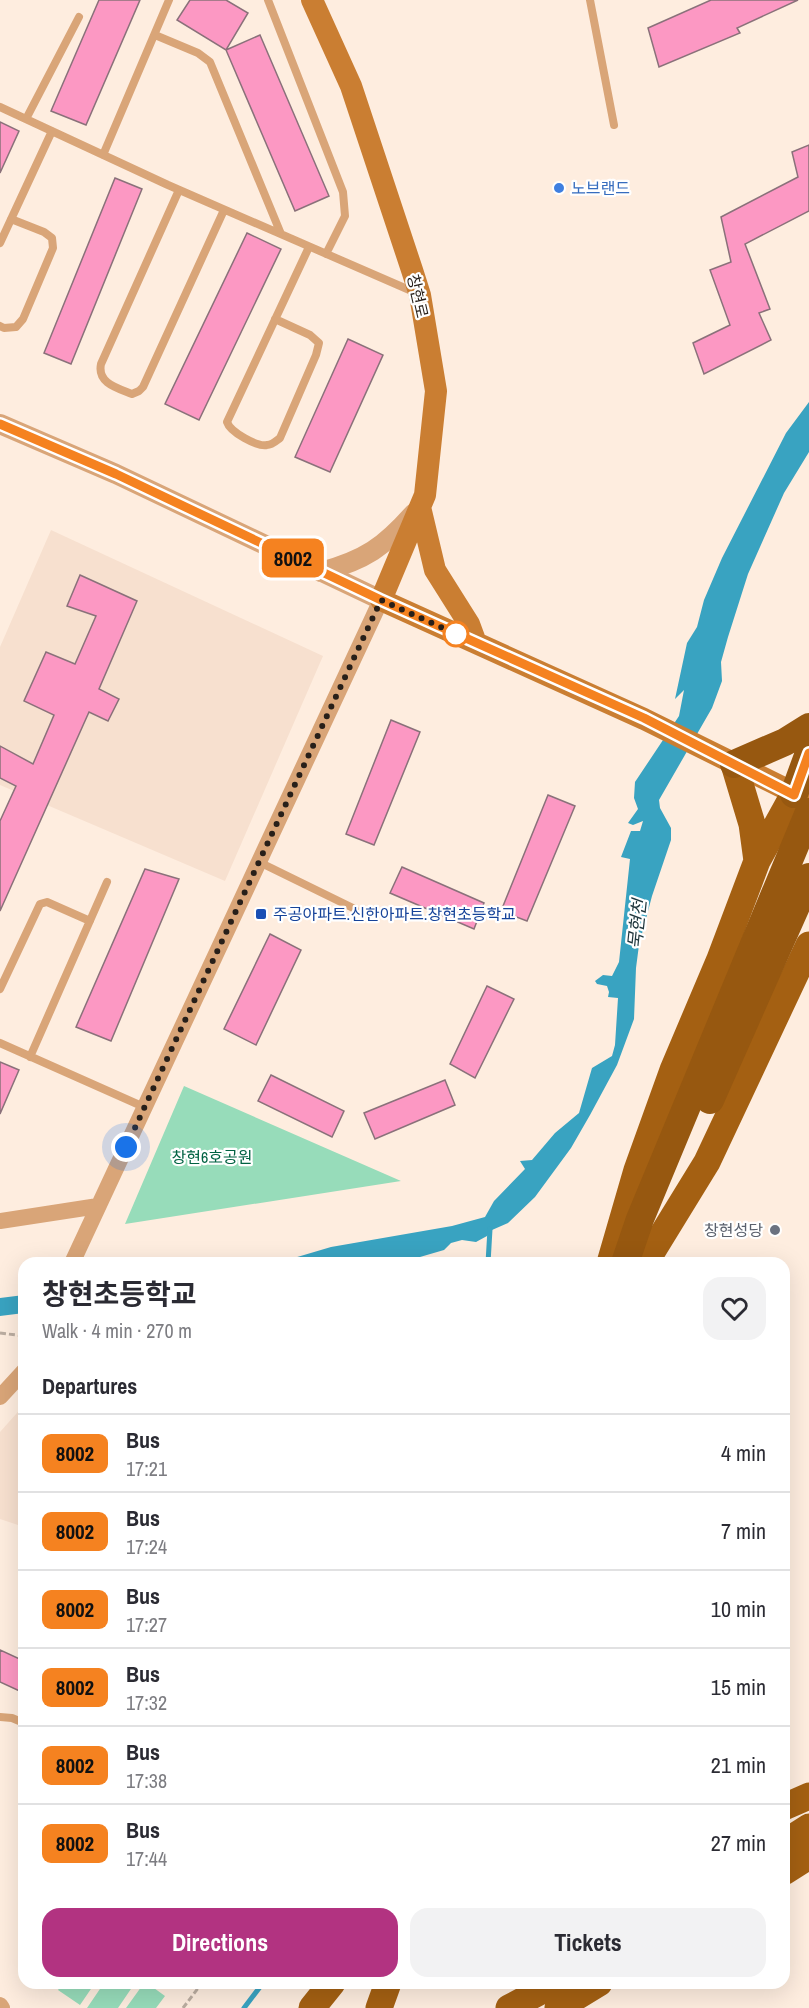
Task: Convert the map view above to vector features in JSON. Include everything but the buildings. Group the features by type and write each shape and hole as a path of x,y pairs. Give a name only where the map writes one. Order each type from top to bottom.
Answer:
{"highway":[{"path":"757,861 752,824 734,764 785,742 809,728"},
{"path":"647,1257 800,867 809,753"},
{"path":"612,1257 637,1170 673,1070 720,959 757,861 804,803"},
{"path":"627,1257 645,1208 800,867"},
{"path":"649,1257 707,1162 809,945"},
{"path":"790,1804 809,1796"},
{"path":"790,1839 809,1827"},
{"path":"790,1868 809,1856"},
{"path":"312,2008 327,1989"},
{"path":"379,2008 386,1989"},
{"path":"396,2008 403,1989"},
{"path":"509,2008 545,1989"},
{"path":"558,2008 589,1989"}],"main road":[{"name":"창현로","path":"312,0 351,86 420,295 436,391 425,495 381,600"},
{"path":"420,507 435,570 469,624 476,643"},
{"path":"381,600 644,718 804,803"}],"street":[{"path":"0,424 116,474 381,600 75,1257"},
{"path":"321,572 349,564 367,555 398,532 420,507"},
{"path":"0,1221 98,1206"},
{"path":"0,1397 18,1377"}],"lane":[{"path":"103,155 169,0"},
{"path":"268,0 343,192 345,216 326,254"},
{"path":"590,0 614,125"},
{"path":"26,119 79,17"},
{"path":"154,35 198,53 210,62 281,234"},
{"path":"0,106 179,190 420,295"},
{"path":"0,243 52,131"},
{"path":"179,190 101,364 99,373 102,379 132,394 143,387 224,210"},
{"path":"0,326 16,327 23,319 53,248 52,238 44,232 10,219"},
{"path":"275,319 310,335 319,343 280,438 270,445 262,445 233,432 227,422 275,319 309,247"},
{"path":"259,862 355,909"},
{"path":"30,1057 107,882"},
{"path":"0,989 40,904 47,902 90,921"},
{"path":"0,1043 144,1107"},
{"path":"0,1717 18,1720"}],"path":[{"path":"0,1333 18,1335"},
{"path":"183,2008 197,1989"}],"shaded area":[{"path":"51,530 323,656 225,881 0,785 0,647"},
{"path":"18,1412 18,1525 0,1519 0,1432"}],"green space":[{"name":"창현6호공원","path":"184,1086 401,1181 125,1224"},
{"path":"59,1989 91,1989 80,2005"},
{"path":"100,1989 131,1989 118,2008 87,2008"},
{"path":"140,1989 155,1989 165,1996 156,2008 126,2008"}],"water":[{"name":"묵현천","path":"809,402 809,452 784,493 748,574 721,662 722,681 712,708 659,800 660,808 671,828 671,840 652,896 639,945 634,1019 617,1065 571,1148 535,1197 508,1223 492,1230 476,1242 462,1240 451,1243 444,1250 420,1257 297,1257 331,1247 452,1226 485,1217 494,1201 525,1169 520,1161 532,1160 555,1133 579,1113 592,1068 612,1056 615,1045 618,998 608,997 607,986 597,984 595,981 603,975 612,976 619,962 630,859 621,857 631,831 640,831 643,821 633,825 628,823 638,809 634,798 635,782 679,716 684,690 675,699 687,643 697,627 704,600 722,558 786,433"},
{"path":"18,1296 18,1314 0,1316 0,1298"}],"waterway":[{"path":"488,1257 490,1229"},
{"path":"244,2008 258,1989"}],"bus line":[{"name":"8002","path":"0,424 116,474 381,600 644,718 794,795 809,753"}],"place":[{"name":"노브랜드","path":"559,188"},
{"name":"주공아파트.신한아파트.창현초등학교","path":"261,914"},
{"name":"창현성당","path":"775,1230"}],"route":[{"path":"126,1147 381,600 456,634"}]}
